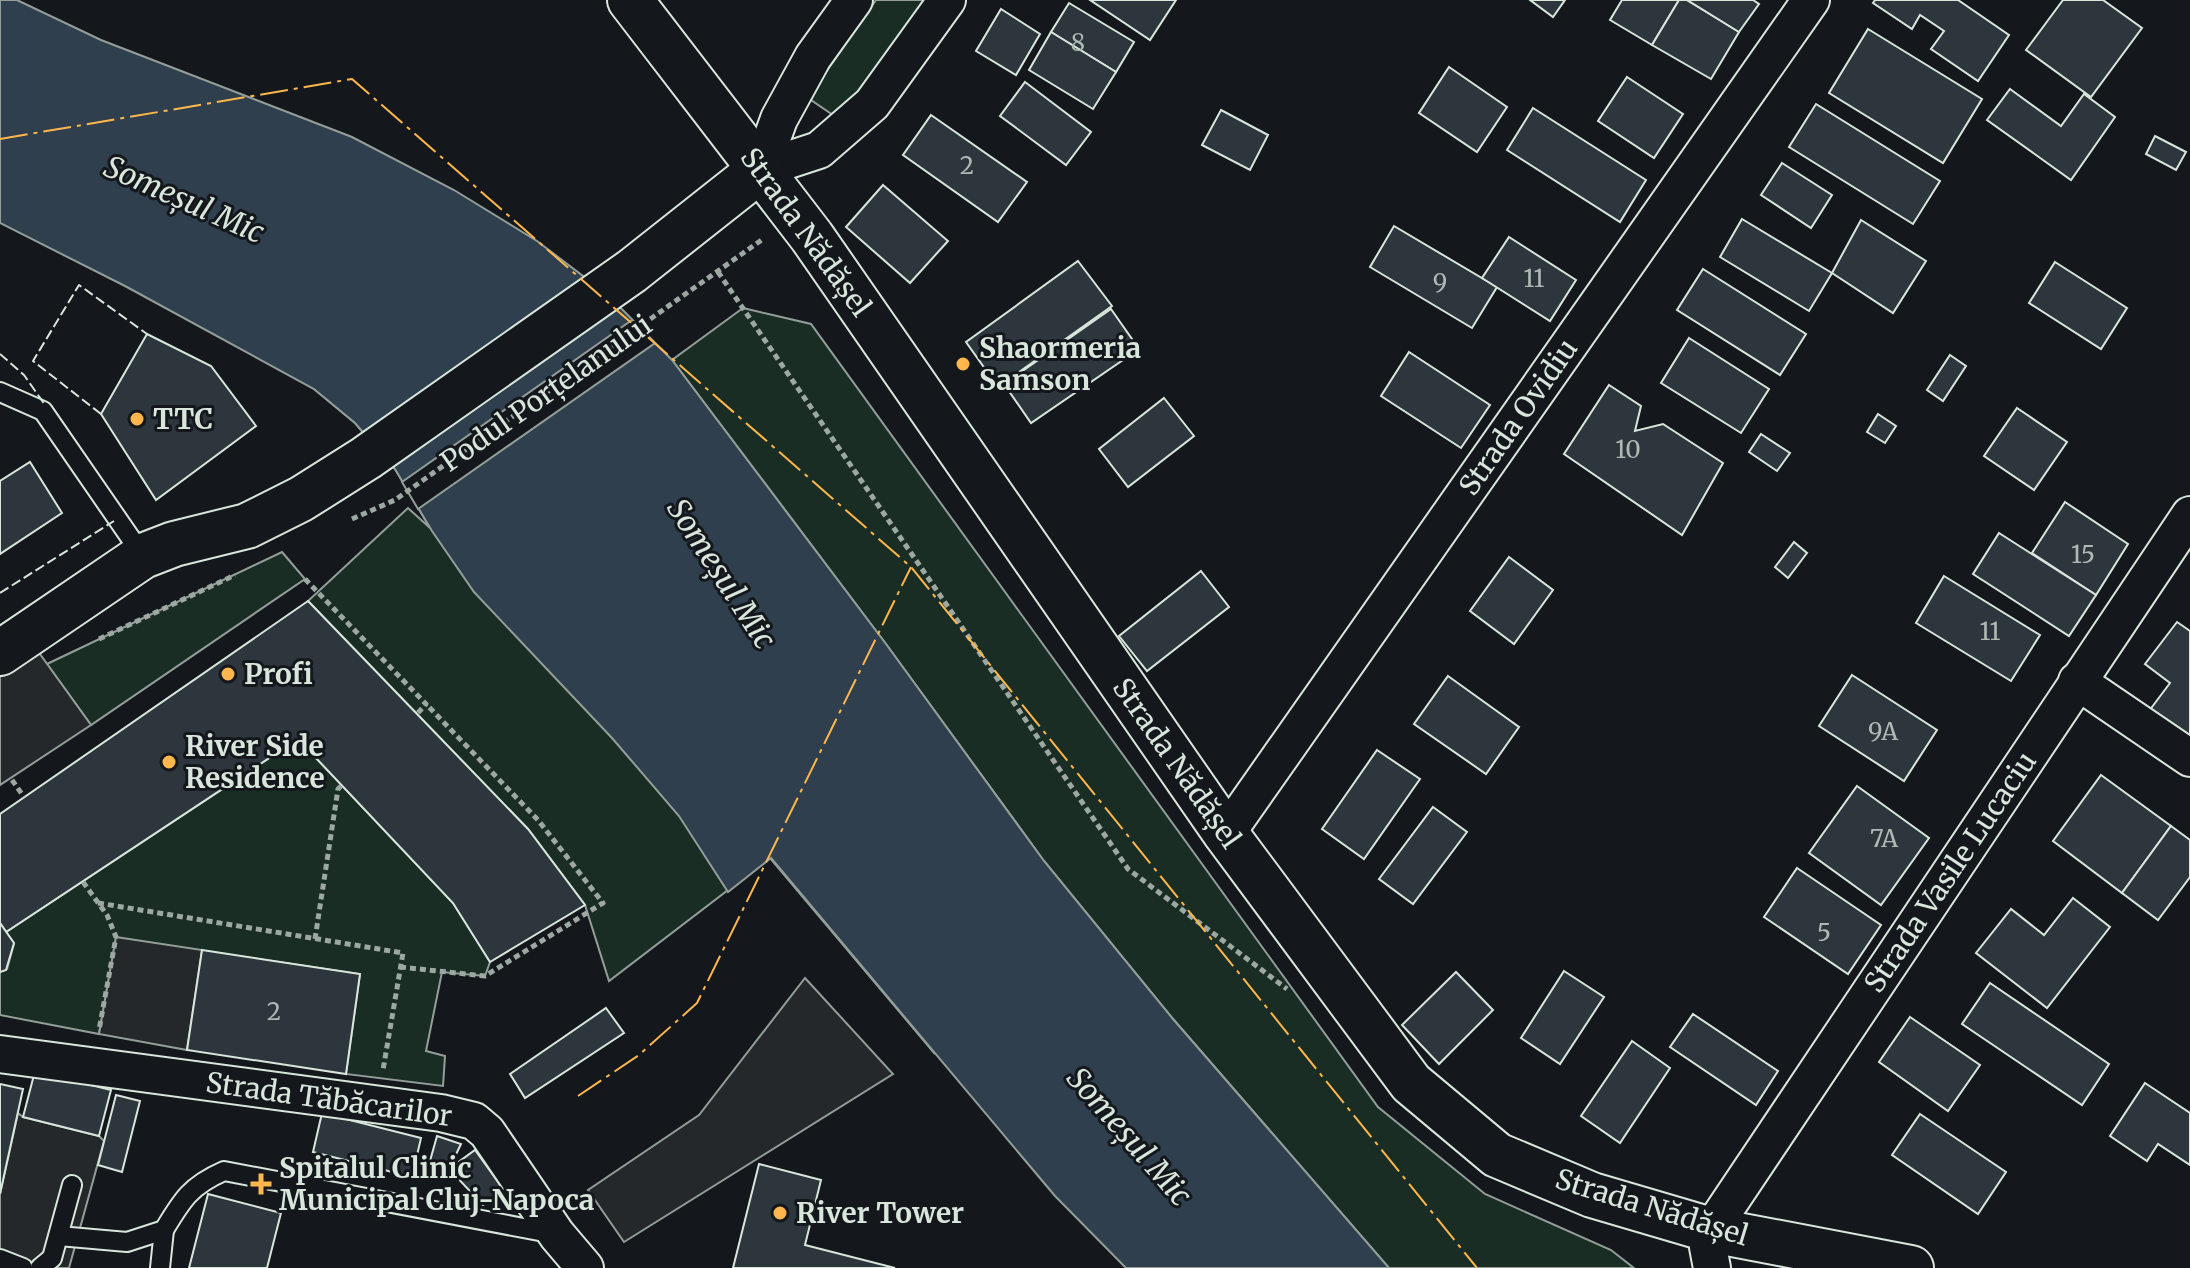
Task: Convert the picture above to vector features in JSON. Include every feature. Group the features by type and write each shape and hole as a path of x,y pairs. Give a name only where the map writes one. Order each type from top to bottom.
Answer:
{"street":[{"name":"Strada Nădășel","path":"630,0 812,237 1226,834 1411,1083 1497,1155 1712,1249 1911,1268"},
{"path":"761,169 779,119 813,57 854,0"},
{"path":"761,169 819,150 872,104 947,0"},
{"name":"Strada Ovidiu","path":"1226,834 1811,0"},
{"name":"Podul Porțelanului","path":"0,653 143,556 174,544 247,526 301,499 366,458 632,271 761,169"},
{"name":"Strada Vasile Lucaciu","path":"1712,1249 2077,681 2190,515"},
{"path":"2077,681 2190,758"},
{"name":"Strada Tăbăcarilor","path":"0,1054 378,1105 474,1121 487,1132 557,1235 585,1268"}],"lane":[{"path":"0,392 43,411 143,556"},
{"path":"160,1268 164,1230 184,1196 201,1181 224,1171 557,1235"},
{"path":"40,1268 52,1258 72,1185"},
{"path":"59,1236 127,1242 164,1230"},
{"path":"0,1259 23,1268"}],"path":[{"name":"Podul Porțelanului","path":"338,526 395,500 718,272 1128,869 1288,990"},
{"path":"89,644 240,572"},
{"path":"305,579 538,820 603,903 485,976 400,967"},
{"path":"417,714 426,704"},
{"path":"12,780 24,797"},
{"path":"315,939 338,789 342,785"},
{"path":"83,882 116,937 92,1066"},
{"path":"98,903 403,953 378,1105"}],"green space":[{"path":"876,0 928,0 863,93 833,115 808,98"},
{"path":"743,308 811,324 1378,1107 1485,1194 1611,1250 1634,1268 1389,1268 1173,1019 1044,861 886,644 672,360"},
{"path":"427,386 935,1054 770,858 609,981 585,905 528,829 308,601 408,508 430,528 395,469 355,423 314,389"},
{"path":"282,552 305,579 91,725 47,664"},
{"path":"298,739 453,903 490,962 485,976 442,972 426,1051 445,1056 443,1086 346,1074 360,974 116,938 99,1034 0,1015 0,972 7,969 14,944 6,932"}],"shaded area":[{"path":"27,636 91,725 0,785 0,653"},
{"path":"116,937 202,950 187,1050 99,1034"},
{"path":"805,978 893,1074 624,1242 588,1190 699,1115"},
{"path":"18,1113 23,1117 99,1136 104,1141 69,1268 0,1268 0,1194"}],"water":[{"name":"Someșul Mic","path":"0,0 17,0 101,40 352,137 454,190 537,241 608,295 672,360 886,644 1044,861 1173,1019 1389,1268 1126,1268 1055,1196 771,858 728,892 679,816 612,738 474,592 395,469 355,423 314,389 125,286 0,223"}],"pier":[{"path":"632,320 655,343 418,509 402,482"}],"building":[{"path":"1090,0 1176,0 1150,40"},
{"path":"1530,0 1565,0 1553,17"},
{"path":"1622,0 1679,0 1652,45 1610,20"},
{"path":"1679,0 1687,0 1739,32 1711,79 1652,45"},
{"path":"1687,0 1753,0 1759,4 1739,32"},
{"path":"1875,0 1958,0 2009,35 1978,81 1931,49 1944,31 1920,15 1912,29 1873,3"},
{"path":"2063,0 2103,0 2142,28 2091,97 2026,50"},
{"path":"1069,3 1134,42 1116,72 1051,32"},
{"path":"1001,9 1040,34 1016,75 976,51"},
{"path":"1868,29 1982,99 1943,163 1829,93"},
{"path":"1051,32 1116,72 1093,109 1029,70"},
{"path":"1449,67 1507,107 1477,152 1419,113"},
{"path":"1627,77 1683,114 1654,158 1598,121"},
{"path":"1025,82 1091,132 1066,165 1000,116"},
{"path":"2010,89 2061,126 2084,94 2115,117 2071,180 1987,120"},
{"path":"1816,104 1940,181 1913,224 1789,147"},
{"path":"1533,108 1646,180 1620,222 1507,150"},
{"path":"1221,110 1268,135 1250,170 1202,145"},
{"path":"931,115 1027,182 998,222 903,155"},
{"path":"2155,136 2186,152 2176,170 2146,154"},
{"path":"1782,163 1832,195 1811,228 1761,195"},
{"path":"883,185 948,241 910,283 846,227"},
{"path":"1742,219 1832,273 1809,311 1720,257"},
{"path":"1861,220 1926,261 1893,313 1832,273"},
{"path":"1394,226 1497,287 1472,328 1370,267"},
{"path":"1509,237 1576,280 1550,321 1482,278"},
{"path":"1078,261 1112,306 998,387 966,342"},
{"path":"2055,262 2127,308 2101,349 2029,303"},
{"path":"1703,269 1806,334 1780,375 1677,310"},
{"path":"1111,309 1139,349 1031,423 1004,384"},
{"path":"147,334 211,366 256,426 156,500 101,414"},
{"path":"1689,338 1769,389 1741,433 1661,383"},
{"path":"1409,352 1490,405 1461,448 1381,396"},
{"path":"1950,355 1966,366 1943,401 1927,390"},
{"path":"1609,385 1641,406 1635,431 1663,424 1723,463 1682,535 1564,454"},
{"path":"1164,398 1194,436 1128,487 1099,449"},
{"path":"2017,408 2067,442 2034,490 1984,456"},
{"path":"1878,414 1896,426 1885,443 1867,432"},
{"path":"1761,434 1790,453 1777,471 1749,452"},
{"path":"30,462 62,513 0,554 0,481"},
{"path":"2065,502 2128,544 2096,595 2032,553"},
{"path":"1999,533 2096,595 2069,636 1973,574"},
{"path":"1794,542 1807,553 1788,578 1775,567"},
{"path":"1509,557 1553,590 1514,644 1470,611"},
{"path":"1201,571 1229,607 1147,671 1119,636"},
{"path":"1944,576 2040,635 2011,681 1916,623"},
{"name":"River Side Residence","path":"308,601 528,829 585,905 490,962 453,903 298,739 6,932 0,923 0,814"},
{"path":"2177,622 2190,631 2190,735 2187,739 2149,711 2170,683 2145,664"},
{"path":"1852,675 1937,730 1904,781 1819,726"},
{"path":"1448,676 1519,727 1486,774 1414,724"},
{"path":"1377,750 1420,779 1364,859 1322,829"},
{"path":"2101,775 2171,826 2122,893 2053,841"},
{"path":"1857,786 1929,838 1881,905 1809,853"},
{"path":"1433,807 1467,832 1413,904 1379,879"},
{"path":"2171,826 2190,840 2190,877 2158,920 2122,893"},
{"path":"1797,868 1881,925 1848,974 1764,917"},
{"path":"2073,898 2110,927 2047,1008 1976,953 2011,909 2044,935"},
{"path":"0,923 14,943 6,970 0,972"},
{"path":"202,950 360,974 346,1074 187,1050"},
{"path":"1564,971 1604,997 1560,1064 1521,1038"},
{"path":"1456,972 1493,1010 1439,1064 1402,1025"},
{"path":"1990,983 2109,1064 2082,1105 1962,1024"},
{"path":"606,1008 624,1033 525,1098 510,1074"},
{"path":"1693,1014 1778,1071 1756,1105 1670,1047"},
{"path":"1910,1017 1980,1065 1948,1111 1879,1062"},
{"path":"1632,1041 1670,1068 1620,1143 1581,1116"},
{"path":"35,1071 111,1090 99,1136 23,1117"},
{"path":"2145,1083 2190,1113 2190,1165 2158,1144 2147,1161 2110,1136"},
{"path":"0,1084 23,1089 0,1194"},
{"path":"116,1095 140,1101 122,1172 98,1165"},
{"path":"322,1113 421,1138 412,1177 313,1152"},
{"path":"1920,1114 2006,1172 1978,1214 1892,1155"},
{"path":"437,1136 461,1144 449,1169 430,1161"},
{"path":"475,1150 504,1190 483,1205 449,1169"},
{"name":"River Tower","path":"759,1164 821,1180 805,1245 895,1268 733,1268"},
{"path":"208,1194 281,1213 267,1268 189,1268"}],"fence":[{"path":"101,414 33,361 79,285 147,334"},
{"path":"0,354 24,375 45,405"},
{"path":"0,593 114,521"}],"power":[{"path":"0,139 352,79 911,567 1477,1268"},
{"path":"578,1096 639,1055 697,1003 911,567"}],"place":[{"name":"Shaormeria Samson","path":"963,364"},
{"name":"TTC","path":"137,419"},
{"name":"Profi","path":"228,674"},
{"name":"River Side Residence","path":"169,762"},
{"name":"Spitalul Clinic Municipal Cluj-Napoca","path":"261,1184"},
{"name":"River Tower","path":"780,1213"}]}
